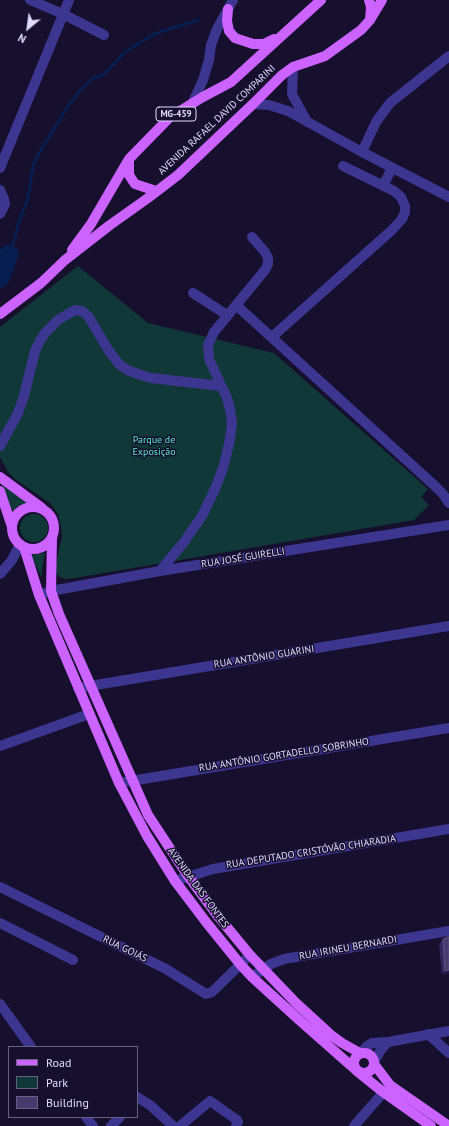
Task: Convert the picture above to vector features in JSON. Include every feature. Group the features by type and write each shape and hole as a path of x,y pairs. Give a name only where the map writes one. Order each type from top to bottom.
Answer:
{"main road":[{"name":"AVENIDA RAFAEL DAVID COMPARINI","path":"65,260 91,224 129,159 170,118 231,82 321,0"},
{"path":"369,0 371,7 370,20"},
{"name":"AVENIDA RAFAEL DAVID COMPARINI","path":"0,314 41,283 65,260 178,175 269,87 293,67 325,56 361,30 370,20 382,0"},
{"path":"230,4 228,21 229,31 235,38 253,44 264,44 280,37"},
{"path":"129,159 129,175 135,184 156,191"},
{"name":"AVENIDA DAS FONTES","path":"0,477 45,510 53,520 52,591 59,614 148,815 188,876 217,915 250,955 296,1003 331,1035 342,1043 361,1053"},
{"name":"AVENIDA DAS FONTES","path":"0,491 13,533 22,545 39,594 119,782 147,836 175,881 240,964 297,1018 357,1071 449,1126"},
{"path":"12,527 16,515 27,508 33,507 45,510"},
{"path":"22,545 30,548 43,547 52,538"},
{"path":"361,1053 370,1055 374,1063 373,1068 369,1072 363,1073 357,1071 354,1067 354,1060 356,1056 361,1053"},
{"name":"AVENIDA DAS FONTES","path":"374,1063 386,1088 431,1126"}],"street":[{"path":"30,0 64,14 104,35"},
{"path":"0,168 69,0"},
{"path":"192,104 203,80 215,34 230,4"},
{"path":"362,152 376,122 390,102 449,56"},
{"path":"293,67 292,94 308,123"},
{"path":"253,104 273,106 288,111 392,168 447,192"},
{"path":"272,337 392,230 402,219 405,212 405,206 401,198 394,191 343,166"},
{"path":"383,186 392,168"},
{"path":"0,190 5,204 0,214"},
{"path":"160,571 184,542 202,516 215,489 230,444 232,424 230,409 209,359 208,345 214,332 265,270 268,264 266,252 252,237"},
{"path":"193,293 227,315"},
{"path":"236,305 435,486 449,503"},
{"path":"0,446 22,401 36,350 40,341 45,333 58,320 75,310 82,311 88,316 109,351 119,364 129,371 151,378 221,386"},
{"name":"RUA JOSÉ GUIRELLI","path":"39,594 160,571 449,525"},
{"path":"0,574 22,545"},
{"name":"RUA ANTÔNIO GUARINI","path":"78,688 449,626"},
{"path":"0,746 89,714"},
{"name":"RUA ANTÔNIO GORTADELLO SOBRINHO","path":"119,782 449,728"},
{"name":"RUA DEPUTADO CRISTÓVÃO CHIARADIA","path":"175,881 213,869 449,829"},
{"name":"RUA GOIÁS","path":"0,887 166,969 206,994 212,992 240,964"},
{"path":"0,923 73,960"},
{"name":"RUA IRINEU BERNARDI","path":"252,977 263,968 284,959 449,931"},
{"path":"240,964 250,955"},
{"path":"0,1004 30,1046"},
{"path":"361,1053 372,1043 388,1042 449,1031"},
{"path":"428,1034 449,1053"},
{"path":"374,1063 380,1051 388,1042"},
{"path":"354,1126 386,1088"},
{"path":"138,1099 150,1105 174,1126"},
{"path":"180,1126 210,1102 237,1120 238,1122 236,1126"},
{"path":"87,1118 93,1126"},
{"path":"111,1126 119,1118"}],"green space":[{"name":"Parque de Exposição","path":"78,266 148,323 274,353 428,489 421,497 429,505 414,520 75,578 66,579 59,577 56,572 56,564 62,537 58,514 50,503 16,480 8,472 0,457 0,327"},
{"path":"1,481 27,503 17,507 12,512"},
{"path":"34,514 44,518 48,528 44,538 34,542 24,538 20,528 24,518"},
{"path":"45,553 42,568 42,578 31,555"}],"building":[{"path":"448,937 449,970 445,971 443,939"}],"waterway":[{"path":"0,251 9,254 19,221 28,199 33,166 38,155 68,106 79,92 92,79 104,74 125,52 154,34 198,20"},
{"path":"0,278 9,254"}]}
